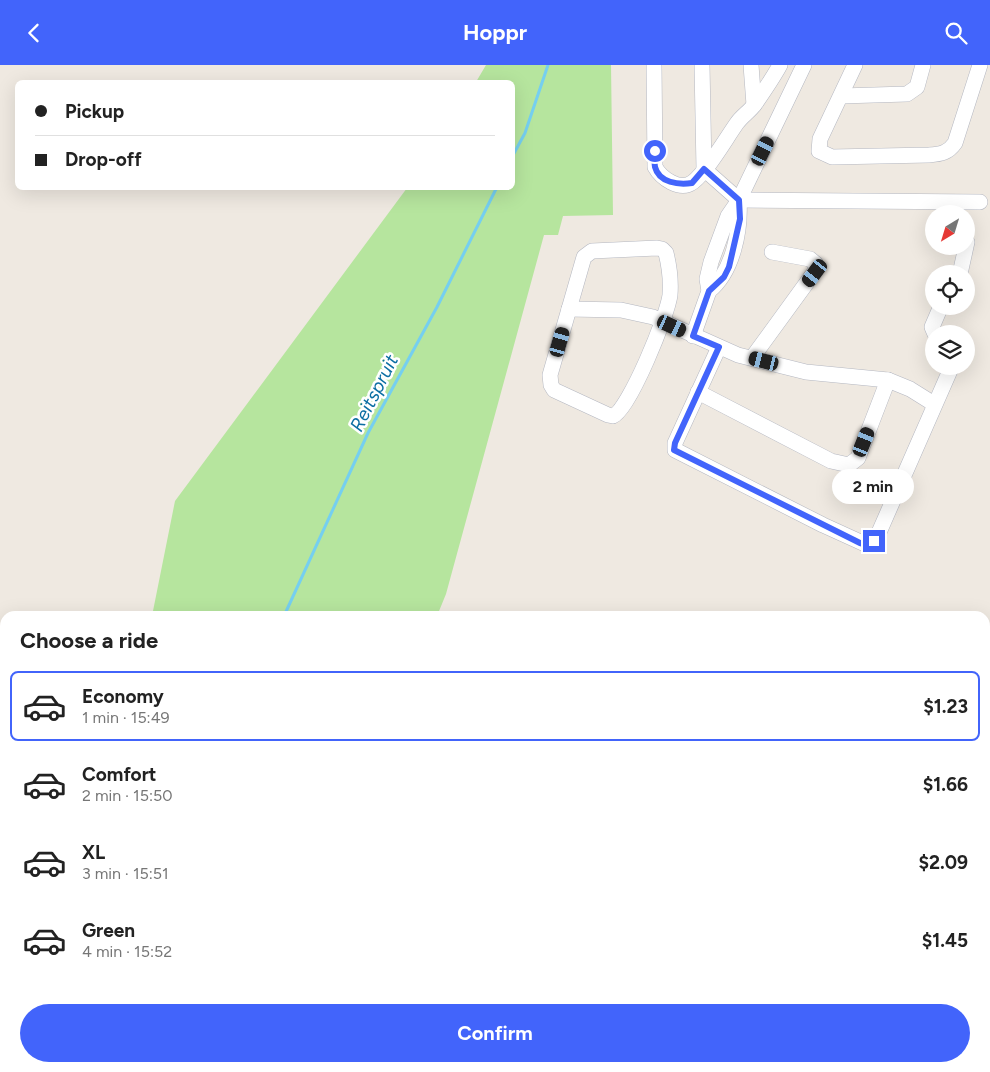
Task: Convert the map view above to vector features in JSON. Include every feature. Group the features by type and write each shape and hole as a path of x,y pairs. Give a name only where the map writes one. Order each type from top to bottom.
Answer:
{"street":[{"path":"654,65 655,167 666,179 674,184 683,185 692,183 704,169 738,121 754,105 780,65"},
{"path":"702,65 704,169 739,200 980,202"},
{"path":"751,65 751,86 754,105"},
{"path":"693,336 709,291 724,277 729,267 740,219 739,200 804,65"},
{"path":"854,65 820,139 819,151 823,155 858,157 942,154 955,143 980,65"},
{"path":"841,96 907,94 917,87 922,65"},
{"path":"657,248 662,249 666,253 670,295 662,322 621,411 613,416 554,390 551,385 550,375 582,261 592,251 657,248"},
{"path":"752,358 816,270 816,264 810,259 772,252"},
{"path":"569,309 621,310 653,317 719,347 752,358 806,372 888,380 910,389 934,404"},
{"path":"719,347 675,443 674,450 678,454 838,533 867,545 871,544 877,537 948,375"},
{"path":"698,392 832,461 849,465 858,458 888,380"}],"green space":[{"name":"Reitspruit","path":"486,65 611,65 613,215 563,216 558,235 544,235 446,594 439,611 153,611 175,501 406,190 515,190 515,80 477,80"}],"waterway":[{"name":"Reitspruit","path":"515,151 525,133 548,65"},
{"name":"Reitspruit","path":"286,611 368,433 437,307 496,190"}],"route":[{"path":"655,151 655,167 659,173 674,184 692,183 704,169 739,200 740,219 729,267 724,277 709,291 693,336 719,347 675,443 674,450 678,454 860,543 867,545 874,541"}]}
